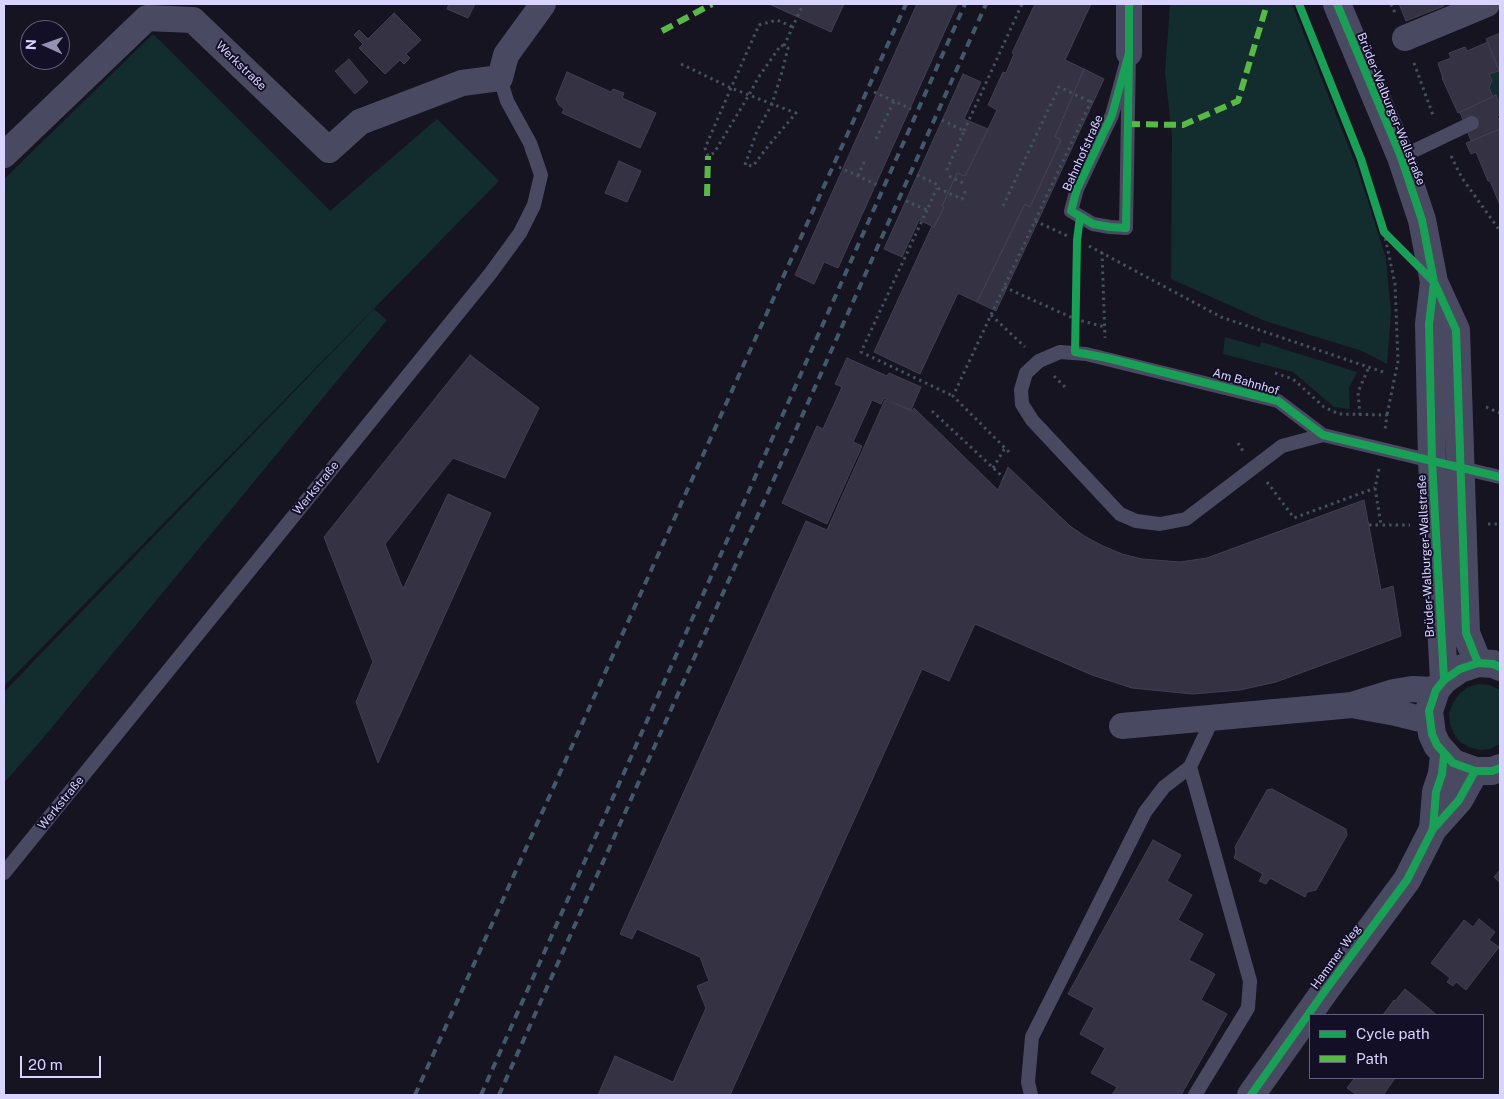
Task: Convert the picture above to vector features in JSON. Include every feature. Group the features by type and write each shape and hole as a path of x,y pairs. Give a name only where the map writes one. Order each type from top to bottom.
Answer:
{"street":[{"path":"500,78 506,55 543,4"},
{"name":"Bahnhofstraße","path":"1128,53 1129,4"},
{"name":"Brüder-Walburger-Wallstraße","path":"1337,4 1401,157 1422,220 1434,282 1456,330 1466,633 1489,665"},
{"path":"1405,38 1487,4"},
{"name":"Werkstraße","path":"4,155 147,18 193,20 329,150 360,122 462,83 500,78"},
{"name":"Brüder-Walburger-Wallstraße","path":"1429,722 1429,710 1440,685 1429,324 1434,282"},
{"path":"1122,726 1352,705 1394,692 1440,685 1460,669 1489,665"},
{"path":"1352,705 1396,713 1429,722 1437,745 1453,763 1488,770"},
{"name":"Hammer Weg","path":"1433,830 1436,792 1442,774 1444,755"},
{"name":"Hammer Weg","path":"1251,1095 1407,880 1433,830 1488,770"}],"lane":[{"name":"Bahnhofstraße","path":"1128,53 1126,228 1093,224 1071,211 1077,189 1112,115 1128,53"},
{"name":"Werkstraße","path":"4,873 478,289 520,233 534,205 542,175 530,143 507,102 500,78"},
{"path":"1401,157 1472,123"},
{"name":"Am Bahnhof","path":"1323,435 1282,446 1186,518 1160,524 1136,521 1120,514 1032,420 1022,404 1021,390 1026,373 1039,361 1049,355 1060,352 1075,352 1107,358 1278,401 1323,435 1500,477"},
{"path":"1031,1095 1028,1082 1032,1037 1145,812 1164,787 1190,767 1213,718"},
{"path":"1190,767 1250,981 1248,1008 1195,1095"}],"path":[{"path":"793,27 777,20 759,25 705,148 708,156 717,149 758,78 781,45 784,46 793,27 803,4"},
{"path":"964,183 947,175 964,131 1022,4"},
{"path":"681,64 731,88 772,104 796,113 753,166 745,165 757,131 772,104 788,48 784,46"},
{"path":"1003,206 1060,86 1091,102"},
{"path":"874,92 911,109"},
{"path":"953,396 1095,93"},
{"path":"876,139 894,101"},
{"path":"942,120 964,131"},
{"path":"858,176 865,160"},
{"path":"839,167 877,185"},
{"path":"917,175 935,183 937,188 962,199 966,189"},
{"path":"937,188 861,352 953,396 1009,452"},
{"path":"906,201 926,210"},
{"path":"1075,319 1077,240 1080,217"},
{"path":"1384,232 1396,244"},
{"path":"1384,232 1395,284 1398,361 1388,416"},
{"path":"1107,358 1102,252 1221,318 1386,373"},
{"path":"1004,287 1075,319 1105,327"},
{"path":"1275,373 1293,378 1324,407 1339,414 1360,415 1358,392 1369,367"},
{"path":"932,411 1004,478"},
{"path":"993,468 1006,448"},
{"path":"1271,487 1294,518 1375,488 1381,525"},
{"path":"1369,526 1436,525"}],"green space":[{"path":"1170,4 1292,4 1358,170 1386,258 1391,313 1387,364 1362,351 1265,321 1171,279 1172,136 1165,73"},
{"path":"153,34 330,211 437,119 499,181 4,686 4,179"},
{"path":"1499,71 1500,106 1496,96 1493,97 1489,88 1492,80 1489,74"},
{"path":"374,309 387,320 44,737 4,783 4,692"},
{"path":"1225,337 1260,347 1261,342 1357,372 1349,388 1350,409 1334,407 1293,372 1223,354"},
{"path":"1479,684 1490,685 1500,690 1500,744 1490,749 1479,750 1460,742 1450,724 1449,713 1459,694 1468,687"}],"building":[{"path":"449,4 475,4 468,18 447,9"},
{"path":"769,4 844,4 831,32"},
{"path":"917,4 957,4 838,268 824,262 814,284 795,275"},
{"path":"1035,4 1091,4 1065,60 1084,69 1055,137 1061,140 1030,207 1025,204 977,302 958,293 920,374 874,352 932,226 934,227 944,207 942,206 957,173 965,176 997,110 988,105 1003,72 1006,73 1014,54 1012,53"},
{"path":"1399,4 1443,4 1444,6 1406,21"},
{"path":"394,13 421,40 406,54 410,58 404,64 400,60 385,74 359,48 363,44 354,35 359,30 368,39"},
{"path":"1500,33 1500,73 1486,39"},
{"path":"1488,42 1499,71 1489,74 1492,80 1489,88 1493,97 1458,113 1442,78 1438,63 1451,58 1449,53 1465,47 1467,51"},
{"path":"349,59 368,82 355,94 335,71"},
{"path":"1084,69 1104,79 996,311 977,302 1025,204 1030,207 1061,140 1055,137"},
{"path":"567,72 611,92 613,89 624,93 622,98 656,113 640,148 562,113 564,109 556,99"},
{"path":"963,74 981,82 964,119 988,129 965,176 957,173 934,227 919,220 902,257 884,249"},
{"path":"1496,95 1500,106 1500,115 1497,116 1500,122 1500,129 1471,141 1460,112"},
{"path":"1500,129 1500,205 1476,152 1471,154 1466,143"},
{"path":"619,161 641,171 627,202 605,193"},
{"path":"470,355 539,408 505,478 453,458 385,544 403,589 448,494 491,513 378,763 356,702 373,662 324,537"},
{"path":"847,358 887,376 889,373 921,387 911,410 884,398 881,404 872,400 853,442 862,446 827,524 782,503 817,426 823,429 842,387 835,384"},
{"path":"885,400 912,411 914,408 998,490 1008,467 1070,526 1086,537 1122,554 1142,559 1180,562 1207,558 1364,500 1381,590 1393,586 1401,636 1276,682 1240,690 1192,694 1132,688 1092,675 975,624 949,681 922,669 730,1095 598,1095 615,1056 673,1082 706,1008 697,986 709,981 700,957 637,929 632,939 620,934 806,521 827,530"},
{"path":"1272,789 1346,829 1347,835 1316,890 1307,892 1305,897 1270,878 1266,884 1259,881 1263,874 1234,858 1235,847 1267,790"},
{"path":"1153,840 1181,855 1167,881 1192,895 1178,920 1203,934 1189,960 1215,974 1201,1000 1227,1014 1181,1095 1112,1095 1117,1087 1091,1073 1105,1048 1080,1034 1094,1008 1068,994"},
{"path":"1500,870 1500,883 1494,877"},
{"path":"1479,919 1495,932 1489,940 1499,947 1466,990 1456,982 1453,986 1447,982 1450,978 1431,963 1464,920 1473,927"},
{"path":"1405,989 1436,1014 1384,1014"},
{"path":"1354,1079 1394,1079 1385,1095 1357,1095 1347,1088"}],"railway":[{"path":"415,1095 906,4"},
{"path":"481,1095 965,4"},
{"path":"499,1095 986,4"}],"marked path":[{"path":"662,31 712,4"},
{"path":"1128,124 1183,125 1238,101 1267,4"},
{"path":"707,196 708,156"}],"cycle path":[{"path":"1129,4 1129,53 1126,228 1110,227 1093,224 1071,211 1077,189 1112,115 1129,53"},
{"path":"1299,4 1361,159 1384,232 1434,282"},
{"path":"1337,4 1401,157 1422,220 1434,282 1456,330 1466,633 1478,663"},
{"path":"1080,217 1077,240 1075,352 1107,358 1278,401 1323,435 1500,477"},
{"path":"1434,283 1429,324 1432,461 1444,680"},
{"path":"1500,667 1493,664 1478,663 1460,669 1444,680 1436,690 1429,711 1432,734 1437,745 1453,763 1475,771 1492,771 1500,768"},
{"path":"1433,829 1436,792 1442,774 1444,755"},
{"path":"1251,1095 1407,880 1433,829 1459,800 1475,771"}]}
